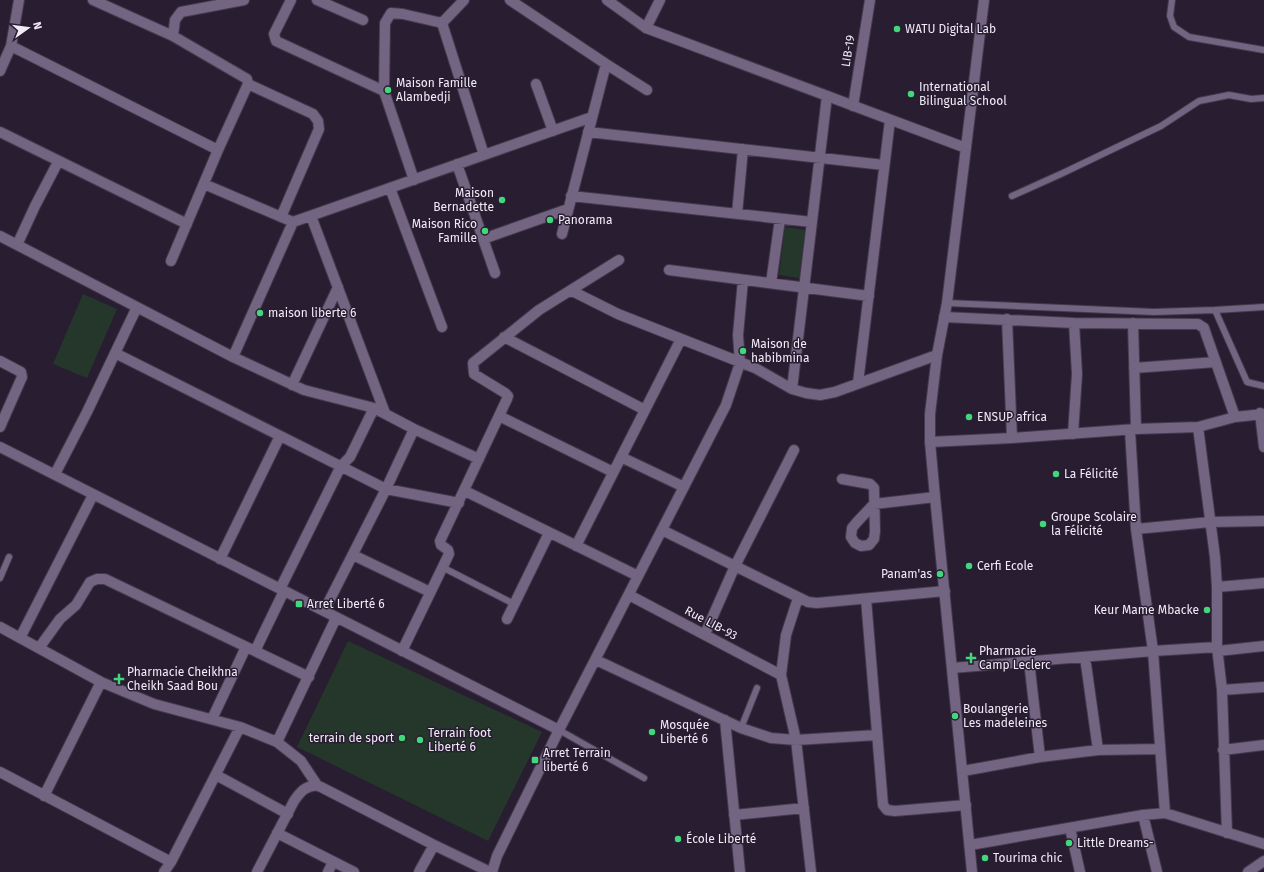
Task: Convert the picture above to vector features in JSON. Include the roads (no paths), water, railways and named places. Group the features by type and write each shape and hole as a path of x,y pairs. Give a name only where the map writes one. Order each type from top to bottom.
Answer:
{"street":[{"path":"0,71 10,46 19,0"},
{"path":"93,0 173,36 246,79 248,84 313,114 318,121 319,129 281,217"},
{"path":"173,36 175,20 181,12 244,0"},
{"path":"291,0 274,34 276,40 384,91"},
{"path":"318,0 363,20"},
{"path":"510,0 647,90"},
{"path":"607,0 646,28 966,148"},
{"path":"646,28 660,0"},
{"path":"969,872 970,845 935,497 930,442 930,414 937,355 947,303 984,0"},
{"path":"442,23 463,1"},
{"name":"LIB-19","path":"853,106 866,1"},
{"path":"414,180 384,91 385,23 391,13 403,14 442,23"},
{"path":"442,23 484,155"},
{"path":"10,46 218,150"},
{"path":"562,234 606,64"},
{"path":"171,261 248,84"},
{"path":"536,84 553,131"},
{"path":"792,389 827,96"},
{"path":"204,184 293,222 592,117"},
{"path":"858,383 890,120"},
{"path":"0,132 58,162 144,202 187,224"},
{"path":"588,132 884,165"},
{"path":"737,214 744,149"},
{"path":"17,244 58,162"},
{"path":"457,164 495,274"},
{"path":"390,188 442,326"},
{"path":"571,196 812,222"},
{"path":"483,239 568,209"},
{"path":"311,216 385,413"},
{"path":"771,283 780,219"},
{"path":"233,357 293,222"},
{"path":"0,236 233,357 292,385 315,394 374,408 479,460"},
{"path":"402,650 449,551 441,545 440,541 465,491 508,396 474,374 473,363 539,310 572,291 619,260"},
{"path":"669,270 869,296"},
{"path":"0,627 101,682 154,704 240,726 277,742 301,761 317,785 434,845 491,872 497,856 559,730 726,405 740,363 738,335 744,280"},
{"path":"292,385 338,287"},
{"path":"572,291 618,314 771,376 792,389 806,393 820,395 835,392 937,355"},
{"path":"55,474 137,307"},
{"path":"944,317 1074,323 1198,324 1204,328 1235,417"},
{"path":"1007,319 1012,438"},
{"path":"1073,434 1077,374 1074,323"},
{"path":"1133,323 1133,429 1136,529 1153,651 1165,813"},
{"path":"504,337 645,410"},
{"path":"576,546 681,339"},
{"path":"115,353 386,489 459,503"},
{"path":"0,361 21,372 22,377 0,428"},
{"path":"1134,368 1216,362"},
{"path":"212,719 282,590 341,466 350,457 374,408"},
{"path":"930,442 1012,438 1133,429 1198,427 1235,417 1262,413 1264,447"},
{"path":"499,416 614,472"},
{"path":"1198,427 1215,557 1217,587 1217,649 1222,690 1223,750 1228,833"},
{"path":"324,611 386,489 414,429"},
{"path":"220,559 280,436"},
{"path":"0,447 559,730"},
{"path":"705,634 735,566 794,450"},
{"path":"621,457 684,486"},
{"path":"842,479 870,484 874,488 874,504 935,497"},
{"path":"465,491 638,576"},
{"path":"20,638 93,495"},
{"path":"1136,529 1210,522 1264,521"},
{"path":"662,530 808,602 817,603 945,591"},
{"path":"506,620 549,533"},
{"path":"353,555 430,592"},
{"path":"39,648 60,619 76,605 90,582 97,579 105,579 309,677"},
{"path":"1217,587 1264,583"},
{"name":"Rue LIB-93","path":"629,595 781,675"},
{"path":"798,598 786,635 781,675 796,740 811,872"},
{"path":"866,599 883,805 888,810 895,812 966,805"},
{"path":"277,742 336,618"},
{"path":"952,668 1153,651 1264,646"},
{"path":"1085,657 1098,750"},
{"path":"596,660 741,728 771,738 796,740 877,735"},
{"path":"1029,661 1040,757"},
{"path":"44,796 101,682"},
{"path":"1222,690 1264,686"},
{"path":"725,720 740,872"},
{"path":"164,872 171,862 240,726"},
{"path":"1223,750 1264,746"},
{"path":"963,771 1040,757 1098,750 1160,749"},
{"path":"0,772 171,862"},
{"path":"216,775 288,814"},
{"path":"257,872 277,833 301,792 308,787 317,785"},
{"path":"734,815 804,808"},
{"path":"970,845 1143,815 1165,813 1264,844"},
{"path":"1143,815 1157,872"},
{"path":"1070,828 1080,872"},
{"path":"277,833 354,872"},
{"path":"419,872 434,845"},
{"path":"1248,872 1264,861"},
{"path":"328,872 333,862"}],"lane":[{"path":"1172,0 1170,16 1174,27 1189,37 1264,50"},
{"path":"1012,196 1161,126 1199,102 1229,95 1251,99 1264,98"},
{"path":"947,303 1154,312 1264,307"},
{"path":"1215,310 1247,382 1264,386"},
{"path":"0,578 9,557"},
{"path":"442,567 514,604"},
{"path":"741,728 757,688"},
{"path":"559,730 644,778"}],"place":[{"name":"WATU Digital Lab","path":"897,29"},
{"name":"Maison Famille Alambedji","path":"388,90"},
{"name":"International Bilingual School","path":"911,94"},
{"name":"Maison Bernadette","path":"502,200"},
{"name":"Panorama","path":"550,220"},
{"name":"Maison Rico Famille","path":"485,231"},
{"name":"maison liberte 6","path":"260,313"},
{"name":"Maison de habibmina","path":"743,351"},
{"name":"ENSUP africa","path":"969,417"},
{"name":"La Félicité","path":"1056,474"},
{"name":"Groupe Scolaire la Félicité","path":"1043,524"},
{"name":"Cerfi Ecole","path":"969,566"},
{"name":"Panam'as","path":"940,574"},
{"name":"Arret Liberté 6","path":"299,604"},
{"name":"Keur Mame Mbacke","path":"1207,610"},
{"name":"Pharmacie Camp Leclerc","path":"971,658"},
{"name":"Pharmacie Cheikhna Cheikh Saad Bou","path":"119,679"},
{"name":"Boulangerie Les madeleines","path":"955,716"},
{"name":"Mosquée Liberté 6","path":"652,732"},
{"name":"terrain de sport","path":"402,738"},
{"name":"Terrain foot Liberté 6","path":"420,740"},
{"name":"Arret Terrain liberté 6","path":"535,760"},
{"name":"École Liberté","path":"678,839"},
{"name":"Little Dreams-","path":"1069,843"},
{"name":"Tourima chic","path":"985,858"}]}
